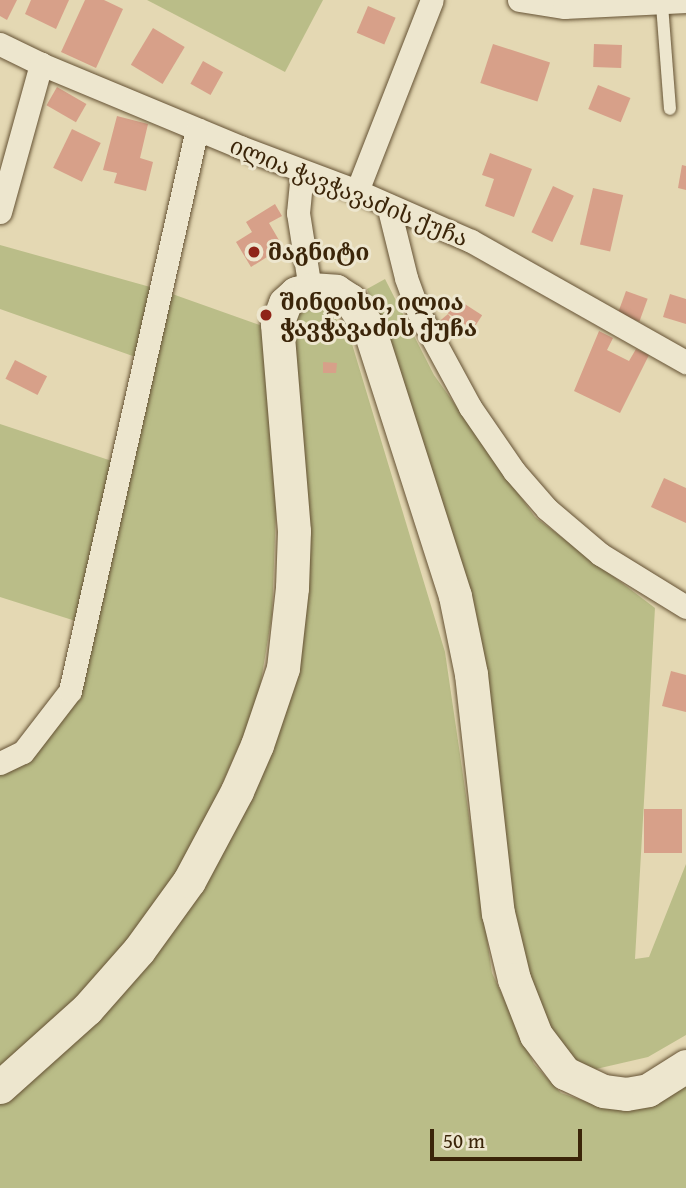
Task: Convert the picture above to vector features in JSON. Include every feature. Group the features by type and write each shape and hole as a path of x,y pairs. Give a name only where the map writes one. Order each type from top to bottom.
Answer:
{"main road":[{"path":"0,1087 87,1009 139,950 189,881 237,791 257,745 283,668 292,588 294,531 277,324 285,303 296,293 310,289 336,291 350,300 369,328 455,596 471,674 498,913 514,979 536,1035 565,1073 603,1091 626,1094 648,1090 686,1066"}],"street":[{"path":"357,191 432,0"},
{"path":"519,0 564,7 662,5 686,1"},
{"name":"ილია ჭავჭავაძის ქუჩა","path":"0,44 40,64 302,172 357,191 471,241 686,362"},
{"path":"0,212 40,64"},
{"path":"0,763 23,752 70,691 197,129"},
{"path":"302,172 298,213 310,289"},
{"path":"388,205 406,278 419,313 470,407 514,471 547,509 600,554 686,607"}],"lane":[{"path":"662,5 670,109"}],"green space":[{"path":"147,0 323,0 285,72"},
{"path":"0,245 161,290 268,328 276,510 272,615 257,705 181,877 0,1087 0,763 70,691 85,624 0,597 0,424 121,464 144,360 0,309"},
{"path":"385,279 434,375 535,517 655,608 635,959 649,957 686,864 686,1035 648,1057 596,1069 568,1059 544,1022 512,913 414,419 367,289"},
{"path":"305,307 320,307 334,316 352,344 445,652 492,973 534,1064 561,1093 596,1105 686,1083 686,1188 0,1188 0,1097 103,1008 288,662 285,347 295,313"}],"building":[{"path":"0,0 17,0 7,20 0,16"},
{"path":"31,0 69,0 56,29 25,14"},
{"path":"85,0 104,0 123,9 96,68 61,52"},
{"path":"368,6 396,18 384,44 357,33"},
{"path":"153,28 185,47 163,84 131,65"},
{"path":"493,44 550,63 537,102 480,83"},
{"path":"594,44 622,45 621,68 593,67"},
{"path":"203,61 223,72 211,95 190,84"},
{"path":"598,85 630,98 621,122 588,109"},
{"path":"57,87 86,104 76,122 46,105"},
{"path":"117,116 148,124 140,158 153,162 146,191 114,183 117,173 103,170"},
{"path":"72,129 101,143 82,182 53,168"},
{"path":"490,153 532,169 514,217 485,206 494,179 482,175"},
{"path":"682,165 686,166 686,190 678,188"},
{"path":"553,186 574,196 552,242 531,232"},
{"path":"593,188 623,195 610,251 580,245"},
{"path":"275,204 282,216 269,223 283,247 251,267 236,242 252,232 246,222"},
{"path":"626,291 648,299 639,321 618,314"},
{"path":"670,294 686,299 686,324 663,317"},
{"path":"457,299 482,315 473,330 448,313"},
{"path":"448,314 463,332 454,339 440,321"},
{"path":"599,331 613,338 607,350 629,361 636,349 649,355 620,413 574,391"},
{"path":"15,360 47,376 38,395 5,379"},
{"path":"323,362 337,363 336,373 323,373"},
{"path":"664,478 686,488 686,523 651,507"},
{"path":"671,671 686,675 686,712 662,706"},
{"path":"644,809 682,809 682,853 644,853"}],"place":[{"name":"მაგნიტი","path":"254,252"},
{"name":"შინდისი, ილია ჭავჭავაძის ქუჩა","path":"266,315"}]}
